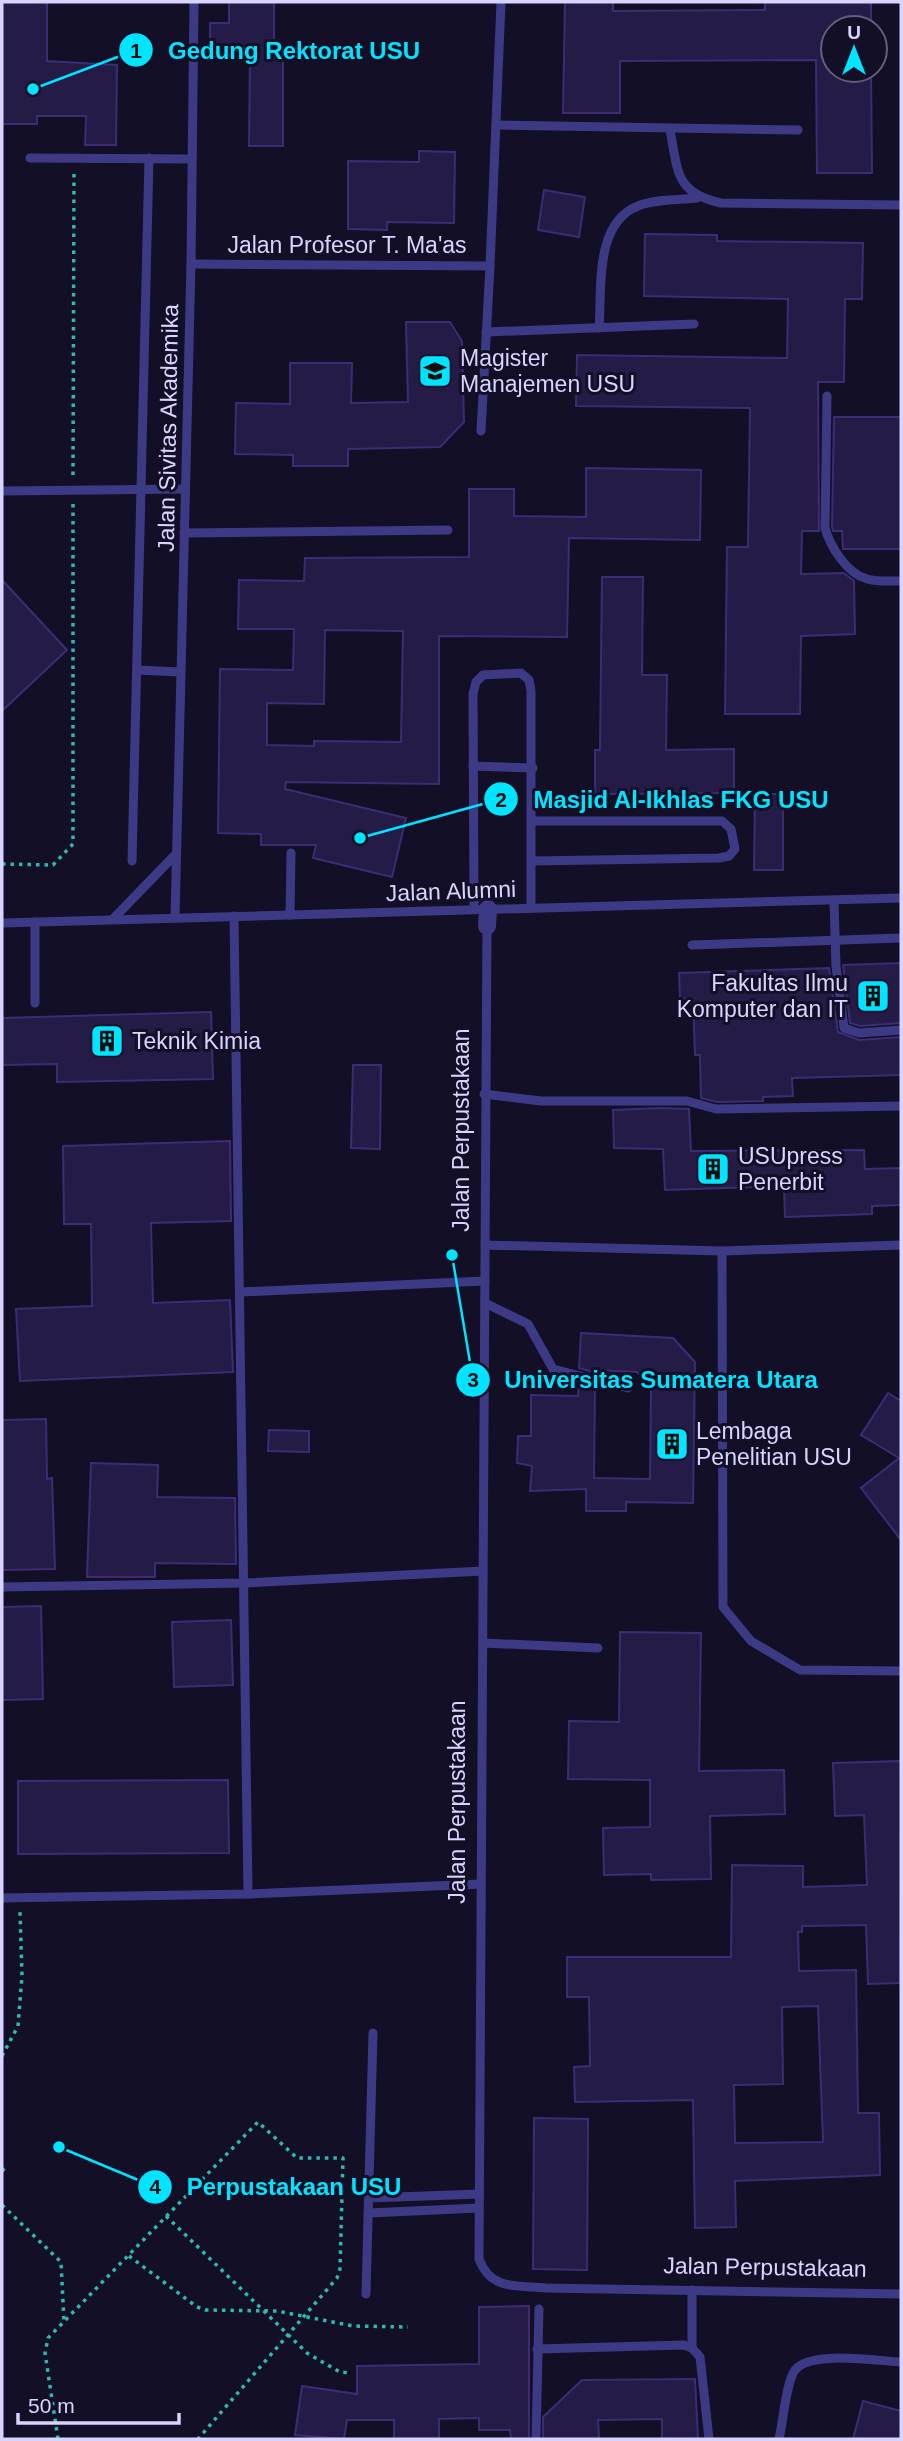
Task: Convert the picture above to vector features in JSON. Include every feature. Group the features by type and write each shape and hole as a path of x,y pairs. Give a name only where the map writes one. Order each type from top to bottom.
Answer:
{"lane":[{"name":"Jalan Sivitas Akademika","path":"175,918 174,856 191,264 194,2"},
{"name":"Jalan Profesor T. Ma'as","path":"191,264 490,265 501,2"},
{"path":"497,125 670,130 798,130"},
{"path":"670,130 679,176 697,198"},
{"path":"30,158 192,159"},
{"path":"132,861 149,159"},
{"path":"599,328 604,258 611,229 623,213 641,204 697,198 721,203 901,205"},
{"path":"481,431 490,265"},
{"path":"486,332 694,324"},
{"path":"827,396 825,528 829,541 858,576 868,580 901,581"},
{"path":"2,491 185,489"},
{"path":"184,533 448,530"},
{"path":"137,670 180,672"},
{"name":"Jalan Perpustakaan","path":"533,768 529,680 521,673 483,675 476,682 473,766 483,915 485,1245 479,2259 485,2274 497,2283 546,2288 901,2294"},
{"path":"473,766 533,768 531,908"},
{"path":"532,821 722,821 731,829 735,849 729,856 719,858 532,861"},
{"path":"290,915 291,853"},
{"path":"114,918 174,856"},
{"name":"Jalan Alumni","path":"2,923 290,915 483,915 531,908 901,898"},
{"path":"834,901 844,1028 859,1033 901,1030"},
{"path":"234,916 248,1894"},
{"path":"34,1003 35,922"},
{"path":"692,944 836,942 901,938"},
{"path":"484,1094 541,1101 687,1101 716,1109 901,1106"},
{"path":"485,1245 722,1251 901,1245"},
{"path":"722,1251 723,1607 751,1641 800,1671 901,1671"},
{"path":"241,1292 485,1281"},
{"path":"485,1303 528,1324 553,1369 628,1388"},
{"path":"2,1587 245,1583 483,1571"},
{"path":"483,1643 598,1648"},
{"path":"2,1898 248,1894 481,1884"},
{"path":"366,2294 373,2033"},
{"path":"369,2198 480,2194"},
{"path":"368,2213 480,2208"},
{"path":"692,2290 692,2348"},
{"path":"536,2439 540,2309"},
{"path":"537,2349 684,2345 692,2348 700,2357 709,2439"},
{"path":"779,2439 794,2372 802,2364 820,2358 901,2362"}],"path":[{"path":"2,864 53,865 73,844 74,159"},
{"path":"2,2056 18,2026 22,1976 19,1898"},
{"path":"58,2439 45,2346 64,2322 258,2122 297,2158 343,2158 340,2269 337,2278 198,2439"},
{"path":"2,2171 6,2167"},
{"path":"2,2205 61,2262 64,2322"},
{"path":"166,2216 289,2335 323,2364 351,2373"},
{"path":"128,2256 197,2307 264,2311 353,2326 408,2327"}],"building":[{"path":"2,2 47,2 47,61 117,65 116,145 85,145 86,116 37,116 37,124 2,124"},
{"path":"229,2 274,2 274,46 283,46 283,146 249,146 250,55 210,55 210,23 229,23"},
{"path":"565,2 613,2 613,11 765,10 765,2 871,2 871,14 819,14 819,84 871,84 872,173 817,173 816,60 620,61 620,113 563,113"},
{"path":"419,151 455,152 454,223 387,222 387,230 348,229 348,161 419,162"},
{"path":"544,190 585,197 579,237 538,230"},
{"path":"645,234 717,235 717,241 863,243 862,299 845,299 844,382 818,382 819,531 802,531 801,574 844,573 854,581 855,634 801,636 800,714 725,714 727,547 748,547 750,408 576,406 577,355 787,358 788,299 644,296"},
{"path":"406,322 450,322 462,341 464,422 440,447 348,449 348,466 293,466 293,455 235,454 236,403 290,404 290,363 352,363 351,403 408,402"},
{"path":"834,417 901,417 901,549 843,549 842,531 833,531"},
{"path":"586,468 701,470 700,540 569,538 567,637 439,636 439,784 286,782 285,789 406,818 392,877 313,858 316,845 261,845 261,834 218,833 220,669 293,670 294,629 238,629 239,580 304,581 305,558 469,557 469,489 514,489 514,516 586,517","holes":["325,630 403,631 401,742 314,741 314,746 267,745 267,703 324,704"]},
{"path":"602,577 643,577 642,675 667,675 666,750 734,749 734,793 595,794 595,750 600,750"},
{"path":"2,580 67,650 2,711"},
{"path":"755,794 783,794 783,870 754,870"},
{"name":"Fakultas Ilmu Komputer dan IT","path":"901,963 901,1023 860,1026 850,1023 843,965"},
{"path":"829,968 838,1032 859,1040 901,1037 901,1075 792,1078 793,1096 763,1097 763,1101 717,1102 701,1098 700,1055 695,1055 693,998 680,999 679,973"},
{"name":"Teknik Kimia","path":"211,1012 213,1079 57,1082 57,1064 2,1065 2,1018"},
{"path":"353,1065 381,1065 380,1149 351,1148"},
{"path":"689,1109 691,1151 864,1150 865,1169 901,1168 901,1205 872,1206 872,1214 785,1217 784,1186 665,1190 663,1149 614,1148 613,1110"},
{"path":"230,1141 231,1221 151,1223 153,1303 230,1300 233,1372 20,1381 16,1309 92,1306 91,1224 64,1224 63,1146"},
{"path":"581,1333 673,1338 695,1362 693,1503 626,1502 626,1511 586,1511 586,1489 530,1491 532,1466 517,1463 518,1436 531,1436 531,1395 578,1396 579,1383 595,1387 594,1478 650,1479 651,1385 637,1372 596,1370 596,1373 579,1368"},
{"path":"888,1393 901,1401 901,1540 861,1488 899,1458 861,1435"},
{"path":"46,1419 47,1479 52,1478 55,1569 2,1570 2,1420"},
{"path":"269,1430 309,1431 309,1452 268,1451"},
{"path":"91,1463 158,1465 157,1497 235,1498 236,1564 155,1563 155,1577 87,1577"},
{"path":"41,1606 43,1699 2,1700 2,1607"},
{"path":"231,1620 233,1685 174,1687 172,1622"},
{"path":"620,1632 701,1633 699,1771 784,1770 785,1814 710,1816 711,1879 651,1880 651,1874 604,1875 603,1828 650,1827 650,1780 568,1779 569,1721 619,1722"},
{"path":"901,1761 900,1983 868,1984 866,1925 802,1926 802,1932 798,1932 799,1971 856,1970 858,2113 879,2113 880,2175 735,2181 736,2227 695,2228 693,2100 575,2102 574,2067 590,2066 589,1997 567,1997 567,1957 731,1957 732,1865 803,1866 803,1887 867,1885 864,1815 835,1816 833,1763","holes":["818,2006 823,2142 735,2143 734,2085 783,2084 782,2007"]},
{"path":"228,1780 229,1853 18,1854 18,1781"},
{"path":"534,2118 588,2119 587,2270 533,2269"},
{"path":"529,2306 529,2439 511,2439 510,2430 479,2430 479,2418 439,2419 439,2439 394,2439 394,2420 347,2420 344,2439 295,2435 302,2386 357,2394 357,2366 479,2364 479,2307"},
{"path":"695,2379 698,2439 662,2439 662,2419 598,2420 599,2439 543,2439 543,2417 582,2380"},
{"path":"863,2401 901,2411 901,2439 853,2439"}],"place":[{"name":"Gedung Rektorat USU","path":"33,89"},
{"name":"Magister Manajemen USU","path":"435,371"},
{"name":"Masjid Al-Ikhlas FKG USU","path":"360,838"},
{"name":"Fakultas Ilmu Komputer dan IT","path":"873,996"},
{"name":"Teknik Kimia","path":"107,1041"},
{"name":"USUpress Penerbit","path":"713,1169"},
{"name":"Universitas Sumatera Utara","path":"452,1255"},
{"name":"Lembaga Penelitian USU","path":"672,1444"},
{"name":"Perpustakaan USU","path":"59,2147"}]}
